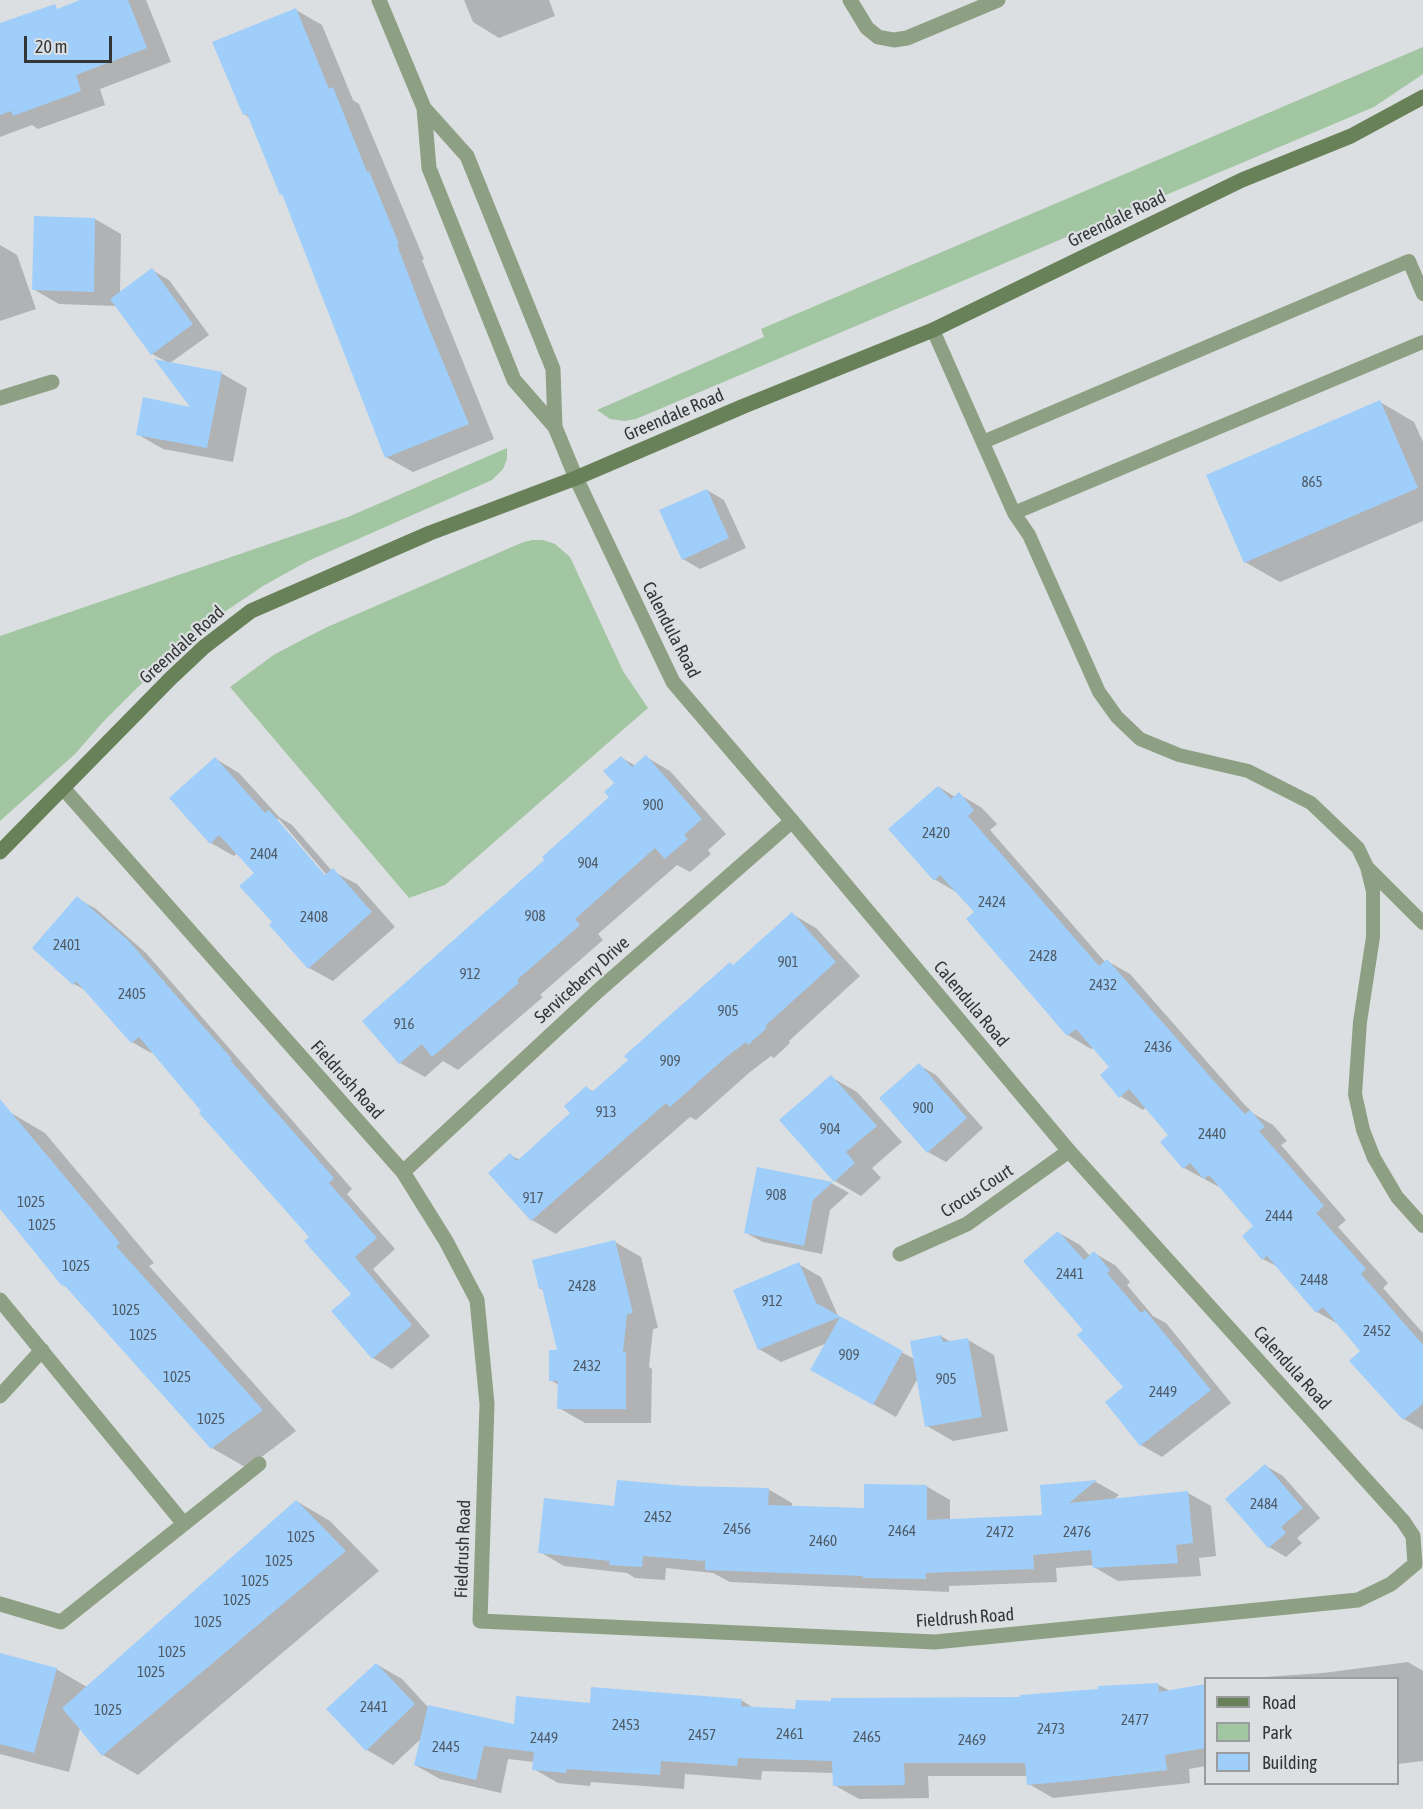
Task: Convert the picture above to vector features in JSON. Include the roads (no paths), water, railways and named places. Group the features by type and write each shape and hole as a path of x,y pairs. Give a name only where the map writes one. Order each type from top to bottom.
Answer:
{"street":[{"name":"Calendula Road","path":"379,0 424,108 429,168 514,380 555,427 576,478 673,682 1069,1151 1404,1521 1413,1536 1419,1566"},
{"path":"850,0 867,28 878,37 894,40 907,38 998,0"},
{"name":"Greendale Road","path":"0,852 171,678 204,647 250,611 430,533 576,478 744,406 933,330 1242,180 1351,136 1423,97"},
{"name":"Calendula Road","path":"424,108 467,156 553,369 555,427"},
{"path":"0,398 52,382"},
{"name":"Fieldrush Road","path":"63,788 403,1172 446,1241 477,1300 487,1404 480,1621 935,1642 1358,1600 1419,1566"},
{"name":"Serviceberry Drive","path":"403,1172 598,990 792,821"},
{"name":"Crocus Court","path":"900,1254 967,1224 1069,1151"},
{"path":"0,1300 184,1524"},
{"path":"0,1396 42,1350"},
{"path":"0,1604 60,1622 259,1464"}],"lane":[{"path":"983,442 1409,261 1423,294"},
{"path":"933,330 1014,513 1029,535 1098,692 1117,717 1140,739 1179,755 1248,771 1311,803 1358,848 1367,867 1372,891 1373,937 1360,1022 1355,1094 1363,1130 1374,1158 1397,1197 1423,1226"},
{"path":"1014,513 1423,342"},
{"path":"1367,867 1423,923"}]}
